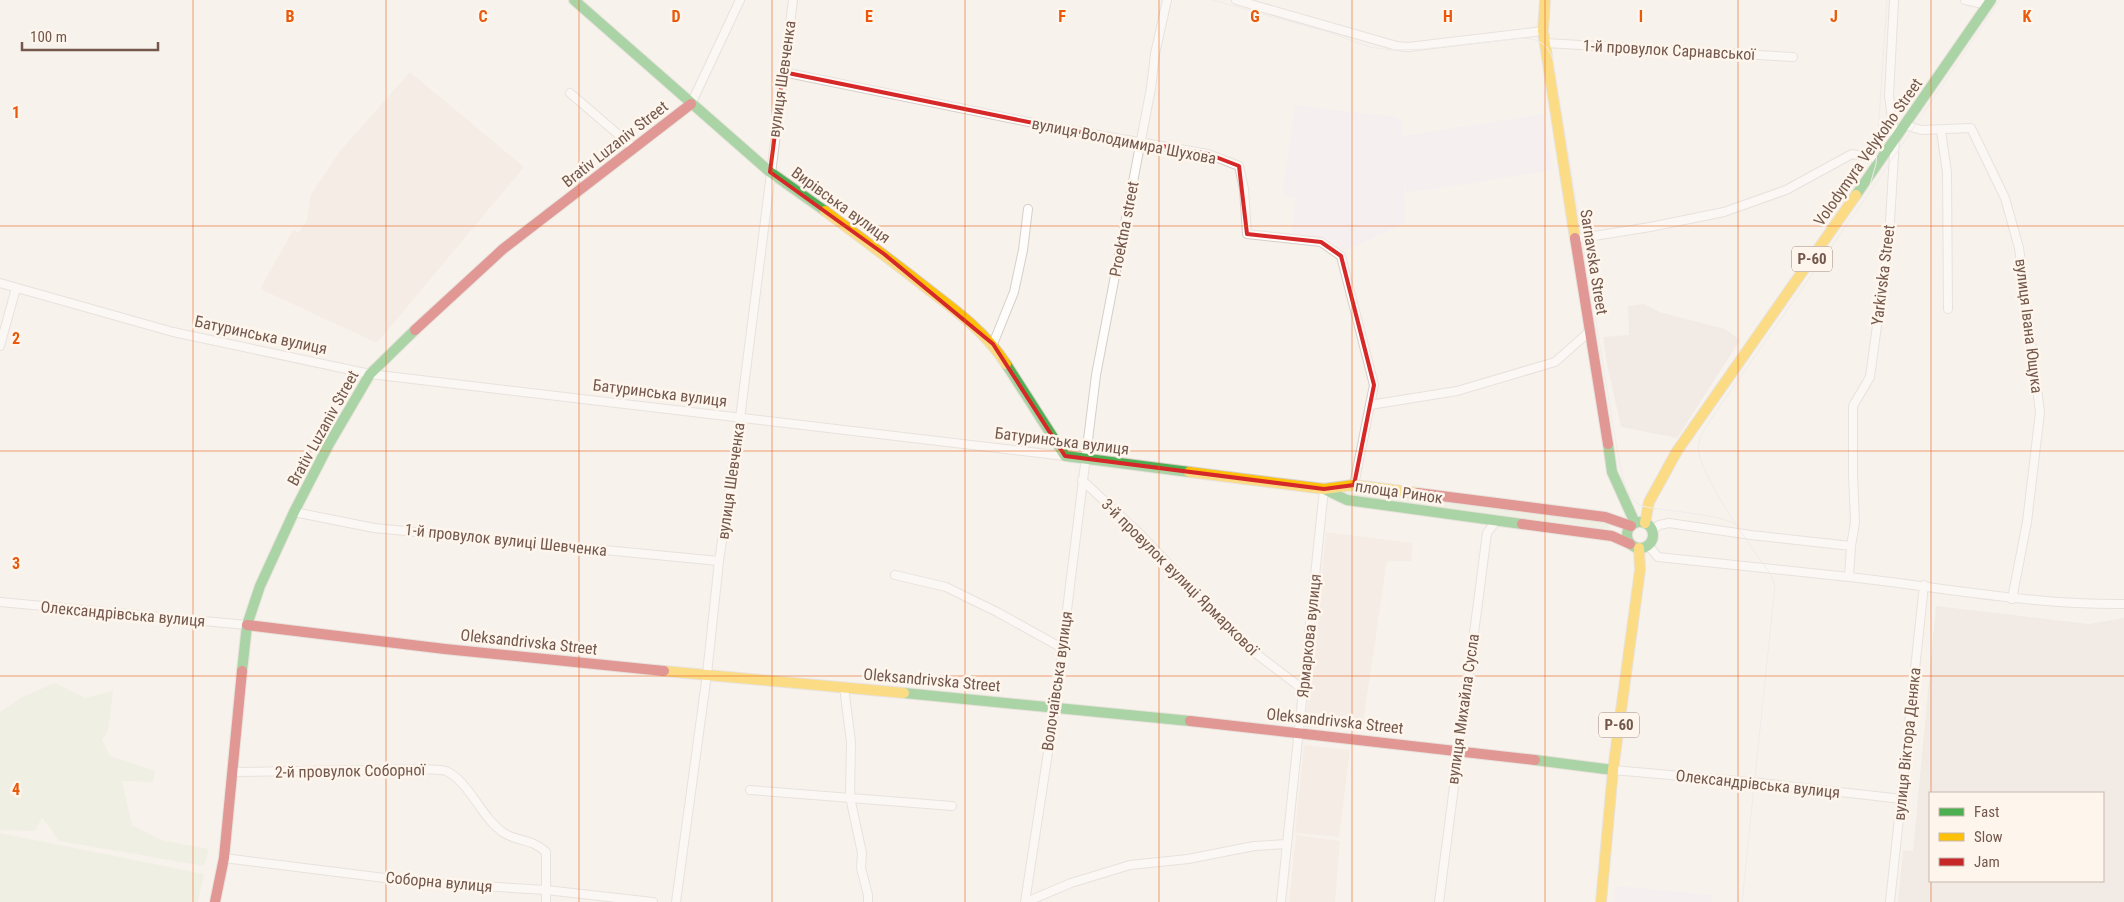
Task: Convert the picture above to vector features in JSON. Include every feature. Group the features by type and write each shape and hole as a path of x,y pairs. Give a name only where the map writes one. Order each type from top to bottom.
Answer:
{"main road":[{"name":"Вирівська вулиця","path":"574,0 690,104 770,172 884,254 964,317 993,344 1065,456"},
{"name":"Sarnavska Street","path":"1545,0 1543,31 1612,472 1641,526"},
{"name":"Volodymyra Velykoho Street","path":"1641,526 1649,502 1677,451 1990,2"},
{"name":"Brativ Luzaniv Street","path":"215,902 224,858 247,625 260,586 294,512 329,444 370,374 422,323 503,249 690,104"},
{"name":"Батуринська вулиця","path":"1065,456 1324,489"},
{"name":"площа Ринок","path":"1324,489 1354,485 1605,517 1641,526"},
{"name":"площа Ринок","path":"1324,489 1347,500 1612,536 1639,545"},
{"name":"Р-60","path":"1601,902 1613,770 1640,570 1639,545 1627,535 1641,526 1652,540 1639,545"},
{"name":"Oleksandrivska Street","path":"247,625 472,652 1299,732 1613,770"}],"street":[{"path":"690,104 740,0"},
{"name":"вулиця Шевченка","path":"676,902 793,0"},
{"name":"Proektna street","path":"1086,459 1096,375 1141,143 1155,54 1167,0"},
{"path":"1236,0 1397,46 1408,47 1543,31"},
{"name":"Yarkivska Street","path":"1849,577 1855,524 1853,406 1870,377 1890,237 1895,139 1890,96 1894,0"},
{"path":"1965,0 1990,2"},
{"name":"1-й провулок Сарнавської","path":"1545,43 1793,57"},
{"name":"вулиця Володимира Шухова","path":"783,72 1058,128 1208,154 1239,166 1244,189 1247,234 1321,242 1341,256 1374,385 1354,485"},
{"path":"570,93 634,148"},
{"name":"вулиця Івана Ющука","path":"1905,125 1921,130 1941,131 1971,128 2005,198 2019,248 2040,412 2026,522 2012,599"},
{"path":"1941,131 1947,172 1948,309"},
{"path":"1575,239 1650,227 1724,212 1786,190 1852,154 1881,159"},
{"path":"993,344 1014,292 1023,250 1028,209"},
{"name":"Батуринська вулиця","path":"0,283 173,332 370,374 1065,456"},
{"path":"0,346 16,288"},
{"path":"1370,405 1456,391 1554,362 1590,331"},
{"name":"Волочаївська вулиця","path":"1026,902 1055,707 1086,459"},
{"name":"3-й провулок вулиці Ярмаркової","path":"1082,480 1140,534 1246,646 1304,690"},
{"name":"Ярмаркова вулиця","path":"1281,902 1324,489"},
{"name":"1-й провулок вулиці Шевченка","path":"294,512 374,528 719,561"},
{"name":"вулиця Михайла Сусла","path":"1439,902 1457,750 1487,532 1497,520"},
{"path":"1641,526 1670,523 1751,535 1851,546"},
{"path":"1639,545 1658,557 1849,577 2012,599 2124,604"},
{"path":"896,575 946,587 1062,648"},
{"name":"вулиця Віктора Деняка","path":"1890,902 1924,586"},
{"name":"Олександрівська вулиця","path":"0,602 247,625"},
{"path":"844,687 851,742 850,797 862,853 861,868 868,902"},
{"name":"2-й провулок Соборної","path":"233,772 422,769 445,771 460,782 488,819 505,834 536,843 546,852 546,902"},
{"name":"Олександрівська вулиця","path":"1613,770 1761,783 1902,799"},
{"path":"750,790 952,806"},
{"path":"1026,902 1071,883 1130,865 1188,859 1254,846 1287,844"},
{"name":"Соборна вулиця","path":"224,858 417,882 546,890 653,902"}],"highlighted area":[{"path":"783,72 1058,128 1208,154 1239,166 1247,234 1321,242 1341,256 1374,385 1354,485 1324,489 1065,456 993,344 884,254 770,172"}],"shaded area":[{"path":"410,72 524,167 377,343 260,289 293,230 299,233 307,220 310,196 340,151"},
{"path":"1295,105 1394,117 1402,121 1403,136 1544,114 1552,170 1406,192 1404,166 1405,223 1344,251 1328,239 1292,233 1295,198 1282,195"},
{"path":"1644,304 1659,312 1725,329 1740,340 1677,438 1621,427 1603,337 1629,335 1628,306"},
{"path":"1326,532 1413,543 1411,561 1387,561 1362,730 1305,727"},
{"path":"1936,606 2089,624 2124,618 2124,902 1898,902 1903,850 1913,851"},
{"path":"1304,745 1350,750 1339,837 1295,833"},
{"path":"1296,835 1340,841 1335,902 1289,902"},
{"path":"1615,886 1713,895 1712,902 1614,902"}],"green space":[{"path":"1348,489 1608,523 1609,529 1348,495 1346,491"},
{"path":"55,683 85,698 113,691 108,731 102,740 110,756 155,771 153,782 122,781 132,825 161,840 209,849 204,866 59,841 42,817 35,831 0,830 0,712 22,697"},
{"path":"0,833 204,874 198,902 0,902"}],"tram line":[{"path":"1212,0 1328,32 1370,47 1391,50 1423,49 1522,38 1542,43 1553,60 1618,455 1625,484 1631,497 1642,506 1708,516 1731,522 1739,527"},
{"path":"1870,185 1876,164 1887,0"},
{"path":"1742,902 1775,585 1771,575 1740,531 1707,475 1700,459 1699,443 1713,416 1880,177 2000,0"}],"traffic: fast":[{"path":"574,0 770,172 825,211"},
{"path":"1856,195 1991,0"},
{"path":"242,671 247,625 260,586 294,512 329,444 370,374 415,330"},
{"path":"1006,364 1065,456 1189,472"},
{"path":"1608,444 1612,472 1635,523"},
{"path":"1324,489 1347,500 1522,524"},
{"path":"1640,522 1649,526 1653,535 1649,544 1640,548 1631,544 1627,535 1631,526 1640,522"},
{"path":"904,693 1190,721"},
{"path":"1535,760 1613,770"}],"traffic: slow":[{"path":"1545,0 1543,31 1575,238"},
{"path":"1645,523 1649,502 1677,451 1856,195"},
{"path":"825,211 961,315 990,342 1006,364"},
{"path":"1189,472 1324,489 1354,485 1418,493"},
{"path":"1601,902 1613,770 1640,570 1639,548"},
{"path":"664,671 904,693"}],"traffic: jam":[{"path":"415,330 503,249 691,104"},
{"path":"1575,238 1608,444"},
{"path":"1418,493 1605,517 1631,526"},
{"path":"1522,524 1612,536 1630,544"},
{"path":"247,625 445,649 664,671"},
{"path":"215,902 224,858 242,671"},
{"path":"1190,721 1535,760"}]}
